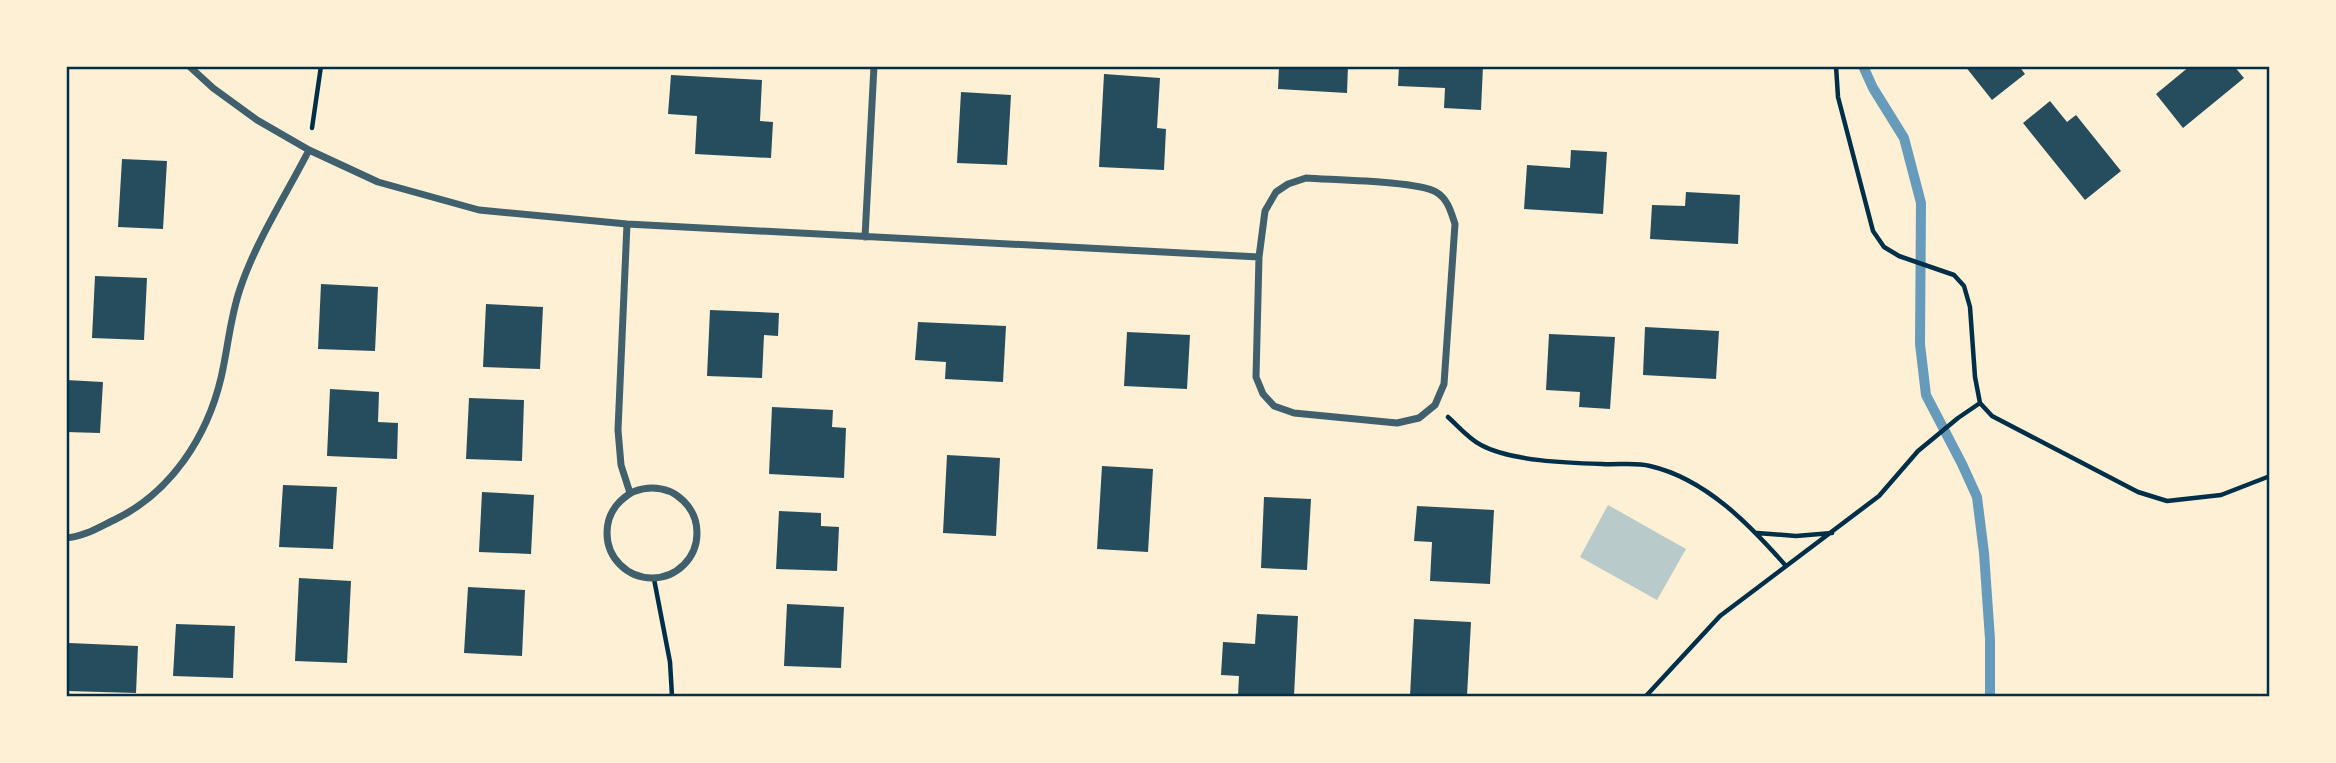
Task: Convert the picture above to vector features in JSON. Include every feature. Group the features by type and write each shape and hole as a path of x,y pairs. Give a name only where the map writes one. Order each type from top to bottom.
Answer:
{"street":[{"path":"189,66 213,88 257,120 309,150 378,182 479,210 627,224 1259,257"},
{"path":"865,237 874,66"},
{"path":"66,538 95,529 131,512 163,487 189,454 209,417 221,378 229,325 240,287 309,150"},
{"path":"1306,178 1418,186 1436,192 1448,203 1455,224 1444,384 1435,405 1419,418 1397,423 1294,413 1274,406 1262,394 1256,377 1259,257 1265,211 1276,192 1288,184 1306,178"},
{"path":"627,224 618,430 621,465 630,493"},
{"path":"650,488 666,490 683,500 693,513 698,530 696,546 686,564 672,575 654,579 635,576 621,567 611,552 607,539 608,522 617,504 630,493 650,488"}],"path":[{"path":"309,150 321,66"},
{"path":"1836,68 1838,97 1873,231 1884,247 1899,256 1954,275 1964,286 1970,307 1975,377 1980,403 1992,416 2138,492 2167,501 2221,495 2270,476"},
{"path":"1646,696 1720,616 1879,496 1919,451 1980,403"},
{"path":"1435,405 1480,445 1507,454 1545,460 1648,465 1680,475 1723,505 1756,533 1787,567"},
{"path":"1756,533 1796,536 1832,533"},
{"path":"654,579 670,662 672,696"}],"shaded area":[{"path":"1608,505 1686,549 1657,600 1580,557"}],"building":[{"path":"1279,66 1348,66 1347,93 1278,89"},
{"path":"1399,66 1483,66 1481,110 1444,108 1445,88 1398,86"},
{"path":"1965,66 2019,66 2025,74 1992,100"},
{"path":"2190,66 2234,66 2244,78 2183,128 2156,94"},
{"path":"1104,74 1160,78 1157,128 1166,129 1164,170 1099,167"},
{"path":"671,75 762,80 760,121 773,122 771,158 695,154 697,116 668,114"},
{"path":"961,92 1011,95 1007,165 957,163"},
{"path":"2050,101 2067,122 2076,115 2121,171 2085,200 2023,123"},
{"path":"1571,150 1607,152 1603,214 1524,209 1527,165 1570,168"},
{"path":"122,159 167,161 163,229 118,227"},
{"path":"1686,192 1740,195 1738,244 1650,239 1652,205 1685,206"},
{"path":"95,276 147,278 144,340 92,338"},
{"path":"321,284 378,287 375,351 318,349"},
{"path":"486,304 543,307 540,369 483,367"},
{"path":"710,310 779,313 778,336 764,335 762,378 707,376"},
{"path":"918,322 1006,326 1003,382 945,379 946,362 915,360"},
{"path":"1645,327 1719,331 1716,379 1643,375"},
{"path":"1127,332 1190,335 1187,389 1124,386"},
{"path":"1549,334 1615,337 1610,409 1579,407 1580,392 1546,390"},
{"path":"66,380 103,382 100,433 66,432"},
{"path":"330,389 379,392 378,422 398,423 397,459 327,456"},
{"path":"469,398 524,400 522,461 466,459"},
{"path":"772,407 833,410 832,427 846,428 844,478 769,474"},
{"path":"947,455 1000,458 996,536 943,533"},
{"path":"1102,466 1153,469 1148,552 1097,549"},
{"path":"283,485 337,487 333,549 279,547"},
{"path":"482,492 534,495 531,554 479,552"},
{"path":"1264,497 1311,499 1307,570 1261,568"},
{"path":"1417,506 1494,510 1490,584 1430,581 1432,542 1414,541"},
{"path":"779,511 821,513 821,526 839,527 837,571 776,569"},
{"path":"299,578 351,581 347,663 295,661"},
{"path":"468,587 525,590 522,656 464,653"},
{"path":"787,604 844,607 841,668 784,666"},
{"path":"1257,614 1298,616 1294,696 1238,696 1239,676 1221,675 1223,642 1255,644"},
{"path":"1414,619 1471,622 1467,696 1410,696"},
{"path":"176,624 235,626 233,678 173,676"},
{"path":"69,643 138,646 136,693 67,691"}],"waterway":[{"path":"1863,66 1873,88 1904,138 1921,203 1920,344 1926,395 1977,497 1990,639 1990,696"}]}
